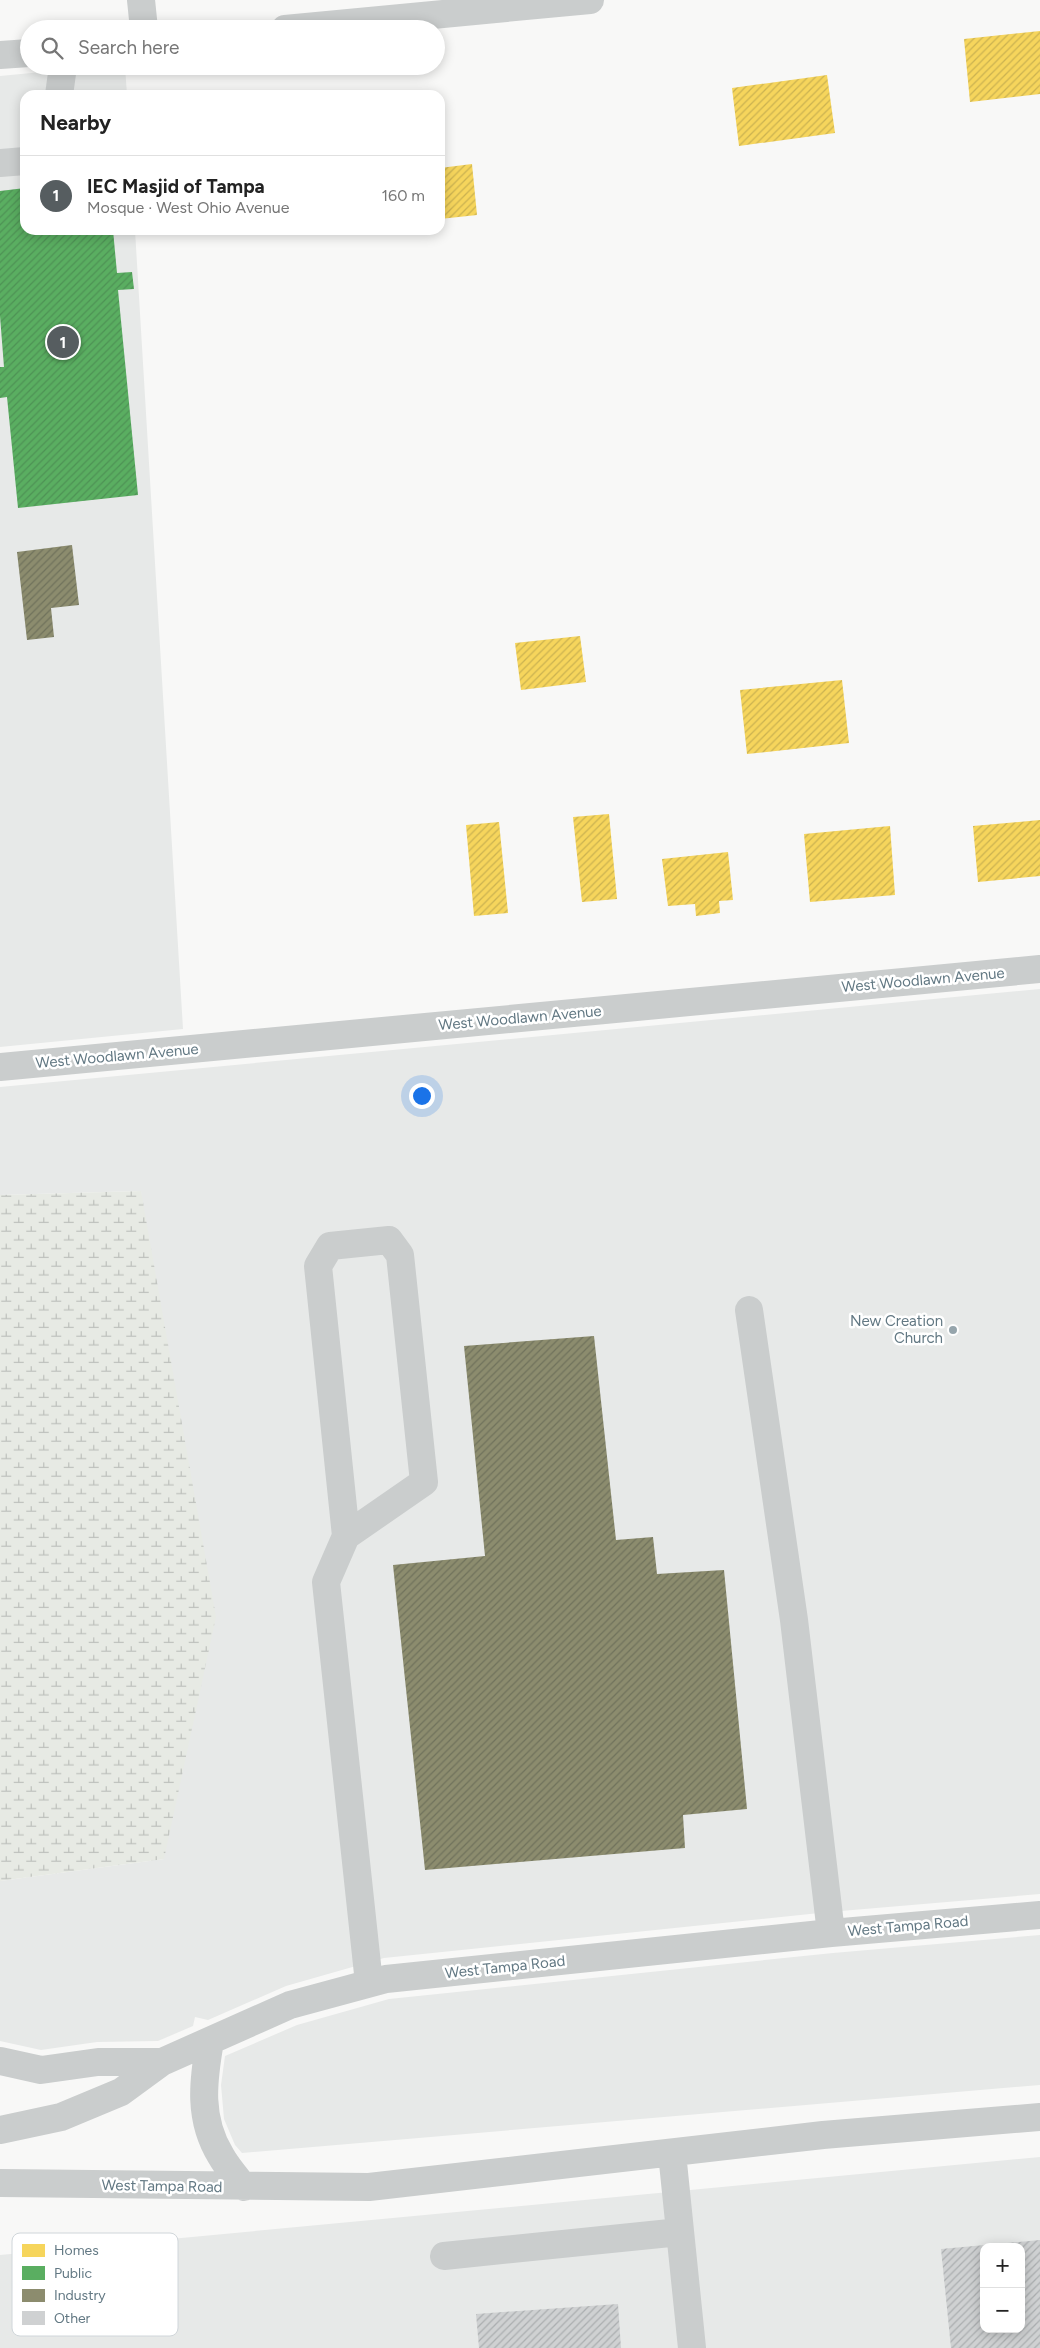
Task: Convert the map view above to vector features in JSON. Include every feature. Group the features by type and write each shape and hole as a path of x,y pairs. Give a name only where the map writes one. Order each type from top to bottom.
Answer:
{"street":[{"path":"140,0 143,20"},
{"path":"380,20 590,0"},
{"path":"0,55 20,54"},
{"path":"60,90 62,75"},
{"path":"0,163 20,161"},
{"name":"West Woodlawn Avenue","path":"0,1067 1040,969"},
{"path":"346,1536 424,1482 400,1255 389,1240 330,1246 318,1266 346,1536 326,1582 369,1984"},
{"path":"749,1310 794,1620 831,1933"},
{"name":"West Tampa Road","path":"0,2130 61,2117 121,2092 162,2062 290,2006 386,1979 831,1933 1040,1914"},
{"path":"210,2040 202,2084 206,2124 220,2156 244,2187"},
{"path":"0,2061 41,2070 98,2062 162,2062"},
{"name":"West Tampa Road","path":"0,2183 369,2187 823,2136 1040,2117"},
{"path":"672,2153 692,2348"},
{"path":"444,2256 680,2232"}],"shaded area":[{"path":"20,74 126,75 127,90 20,90 20,235 135,235 183,1029 0,1047 0,76"},
{"path":"1040,989 1040,1894 829,1912 384,1958 286,1986 208,2020 195,2017 193,2026 158,2041 97,2042 41,2050 0,2041 0,1881 164,1859 141,1191 0,1195 0,1087"},
{"path":"1040,1935 1040,2085 242,2153 235,2145 224,2119 221,2085 225,2056 297,2025 389,1999 833,1953"},
{"path":"1040,2157 1040,2348 0,2348 0,2255 12,2254 12,2336 178,2336 178,2238"}],"green space":[{"path":"141,1191 216,1617 164,1859 0,1881 0,1195"}],"building: Homes":[{"path":"1040,31 1040,94 970,102 964,39"},
{"path":"827,75 835,133 739,146 732,88"},
{"path":"472,164 477,215 445,218 445,167"},
{"path":"580,636 586,682 521,690 515,643"},
{"path":"842,680 849,743 747,754 740,690"},
{"path":"609,814 617,899 582,902 573,817"},
{"path":"1040,820 1040,876 978,882 973,826"},
{"path":"499,822 508,913 474,916 466,825"},
{"path":"890,826 895,895 810,902 804,834"},
{"path":"728,852 733,900 719,901 720,913 696,916 695,904 668,906 662,859"}],"building: Public":[{"path":"20,189 20,235 113,235 117,273 132,272 134,289 118,290 138,495 18,508 7,397 0,398 0,367 4,367 0,316 0,191"}],"building: Industry":[{"path":"72,545 79,605 51,608 54,637 27,640 17,552"},
{"path":"594,1336 616,1540 653,1537 657,1574 724,1570 747,1809 683,1815 685,1848 425,1870 393,1565 485,1556 464,1346"}],"building: Other":[{"path":"1040,2240 1040,2348 951,2348 941,2249 980,2245 980,2333 1025,2333 1025,2243 1007,2243"},
{"path":"618,2304 621,2348 479,2348 476,2314"}],"place":[{"name":"IEC Masjid of Tampa","path":"63,342"},
{"name":"New Creation Church","path":"953,1330"}]}
